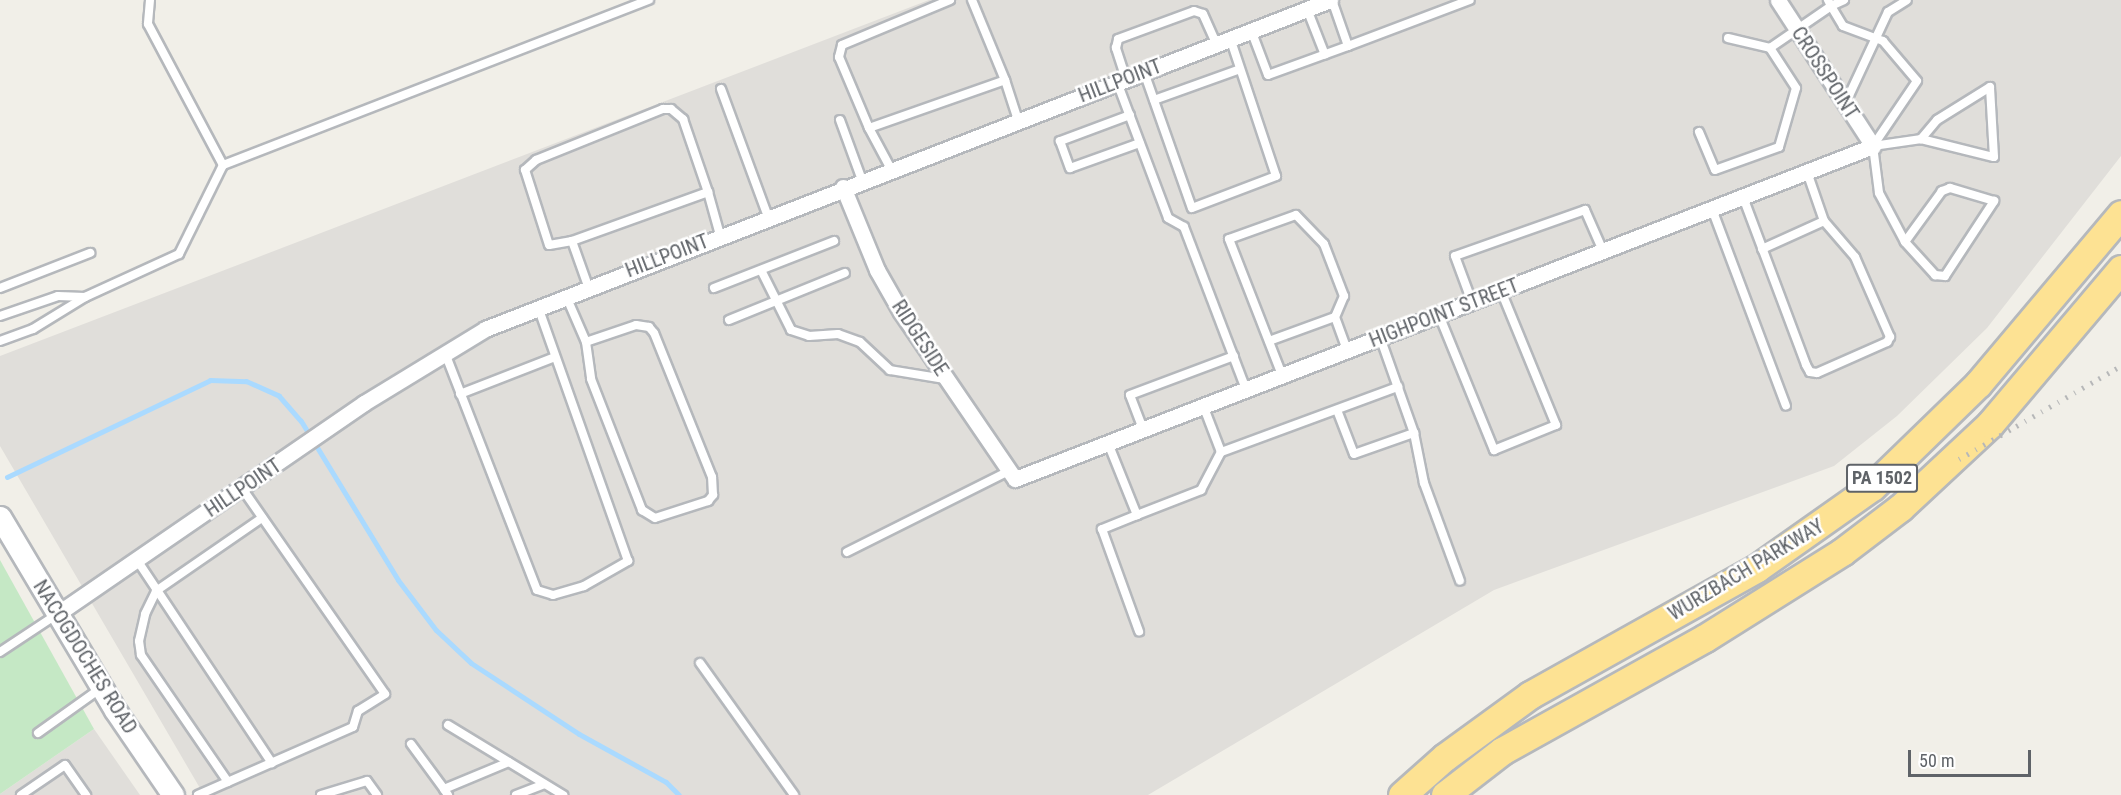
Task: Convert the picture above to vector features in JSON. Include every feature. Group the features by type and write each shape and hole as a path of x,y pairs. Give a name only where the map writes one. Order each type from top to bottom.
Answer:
{"highway":[{"name":"WURZBACH PARKWAY","path":"1402,795 1445,757 1580,665 1757,568 1872,487 1978,384 2121,214"},
{"name":"WURZBACH PARKWAY","path":"1445,795 1502,751 1598,695 1705,638 1842,552 1900,508 1990,424 2121,269"},
{"path":"1474,795 1552,722"},
{"path":"1386,795 1445,757"}],"main road":[{"name":"NACOGDOCHES ROAD","path":"0,517 102,687 173,795"}],"street":[{"name":"HILLPOINT","path":"57,614 293,454 364,403 444,352 537,306 1331,0"},
{"name":"CROSSPOINT","path":"1778,0 1873,147"},
{"name":"HIGHPOINT STREET","path":"1012,475 1143,429 1873,147"},
{"name":"RIDGESIDE","path":"843,187 877,270 947,380 1012,475"}],"lane":[{"path":"150,0 148,24 223,165"},
{"path":"0,341 50,320 85,297 179,254 223,165 649,0"},
{"path":"891,169 869,128 839,57 842,45 950,0"},
{"path":"972,0 1005,80 1018,120"},
{"path":"1331,0 1348,46"},
{"path":"1251,30 1268,75 1470,0"},
{"path":"1770,48 1797,30 1829,3 1844,0"},
{"path":"1845,104 1874,37 1888,12 1906,0"},
{"path":"1829,3 1843,26 1883,41 1917,81 1917,86 1902,99 1873,147 1879,193 1905,242 1935,275 1946,276 1994,201 1950,188 1942,192 1905,242"},
{"path":"1307,9 1325,55"},
{"path":"1144,72 1192,208 1276,176 1240,69 1203,14 1194,11 1118,39 1116,48 1122,81 1140,143 1168,218 1184,227 1246,389"},
{"path":"1699,132 1715,170 1779,147 1796,88 1770,48 1728,38"},
{"path":"1154,100 1240,69"},
{"path":"869,128 1005,80"},
{"path":"1873,147 1921,139 1994,157 1990,87 1937,120 1921,139"},
{"path":"721,90 768,216"},
{"path":"708,192 572,241 549,244 525,171 536,160 663,110 671,109 683,119 708,192 720,235"},
{"path":"1130,115 1060,141 1070,168 1140,143"},
{"path":"840,120 862,180"},
{"path":"1743,197 1810,372 1887,342 1890,337 1856,257 1824,221 1807,172"},
{"path":"1712,209 1786,406"},
{"path":"1472,302 1455,256 1585,210 1603,251"},
{"path":"1282,375 1229,239 1296,215 1324,244 1344,296 1335,317 1347,350"},
{"path":"1762,249 1824,221"},
{"path":"572,241 588,286"},
{"path":"714,288 834,241"},
{"path":"0,288 90,253"},
{"path":"761,270 774,301 791,330 809,336 838,334 860,342 890,370 947,380"},
{"path":"729,320 845,273"},
{"path":"1438,315 1494,450 1556,425 1500,291"},
{"path":"566,295 586,342 591,380 642,510 655,518 708,501 715,488 712,477 654,333 649,327 636,325 586,342"},
{"path":"0,316 58,296 85,297"},
{"path":"444,352 537,590 553,595 584,586 628,561 537,306"},
{"path":"1269,341 1335,317"},
{"path":"1380,338 1414,433 1424,483 1460,581"},
{"path":"1143,429 1130,395 1234,356"},
{"path":"460,394 555,357"},
{"path":"1139,631 1102,529 1201,490 1221,452 1398,387"},
{"path":"1203,405 1221,452"},
{"path":"1337,410 1354,454 1414,433"},
{"path":"1108,442 1137,514"},
{"path":"847,552 1012,475"},
{"path":"198,795 353,727 358,711 385,694 242,488"},
{"path":"228,782 141,655 139,641 145,614 156,591 262,518"},
{"path":"137,560 272,763"},
{"path":"0,652 57,614"},
{"path":"700,663 794,795"},
{"path":"38,733 102,687"},
{"path":"448,725 563,795"},
{"path":"411,744 446,792 509,762"},
{"path":"21,795 65,765 86,795"},
{"path":"321,795 367,781 377,795"},
{"path":"516,795 544,784"}],"shaded area":[{"path":"929,0 2121,0 2121,156 1987,328 1897,416 1834,466 1494,590 1148,795 204,795 0,446 0,356"},
{"path":"94,729 140,795 0,795 0,794"}],"green space":[{"path":"0,560 94,729 0,794"}],"waterway":[{"path":"7,477 210,380 246,381 279,396 301,421 398,580 436,630 471,663 579,734 666,782 679,795"}],"railway":[{"path":"1959,459 2121,366"}]}
